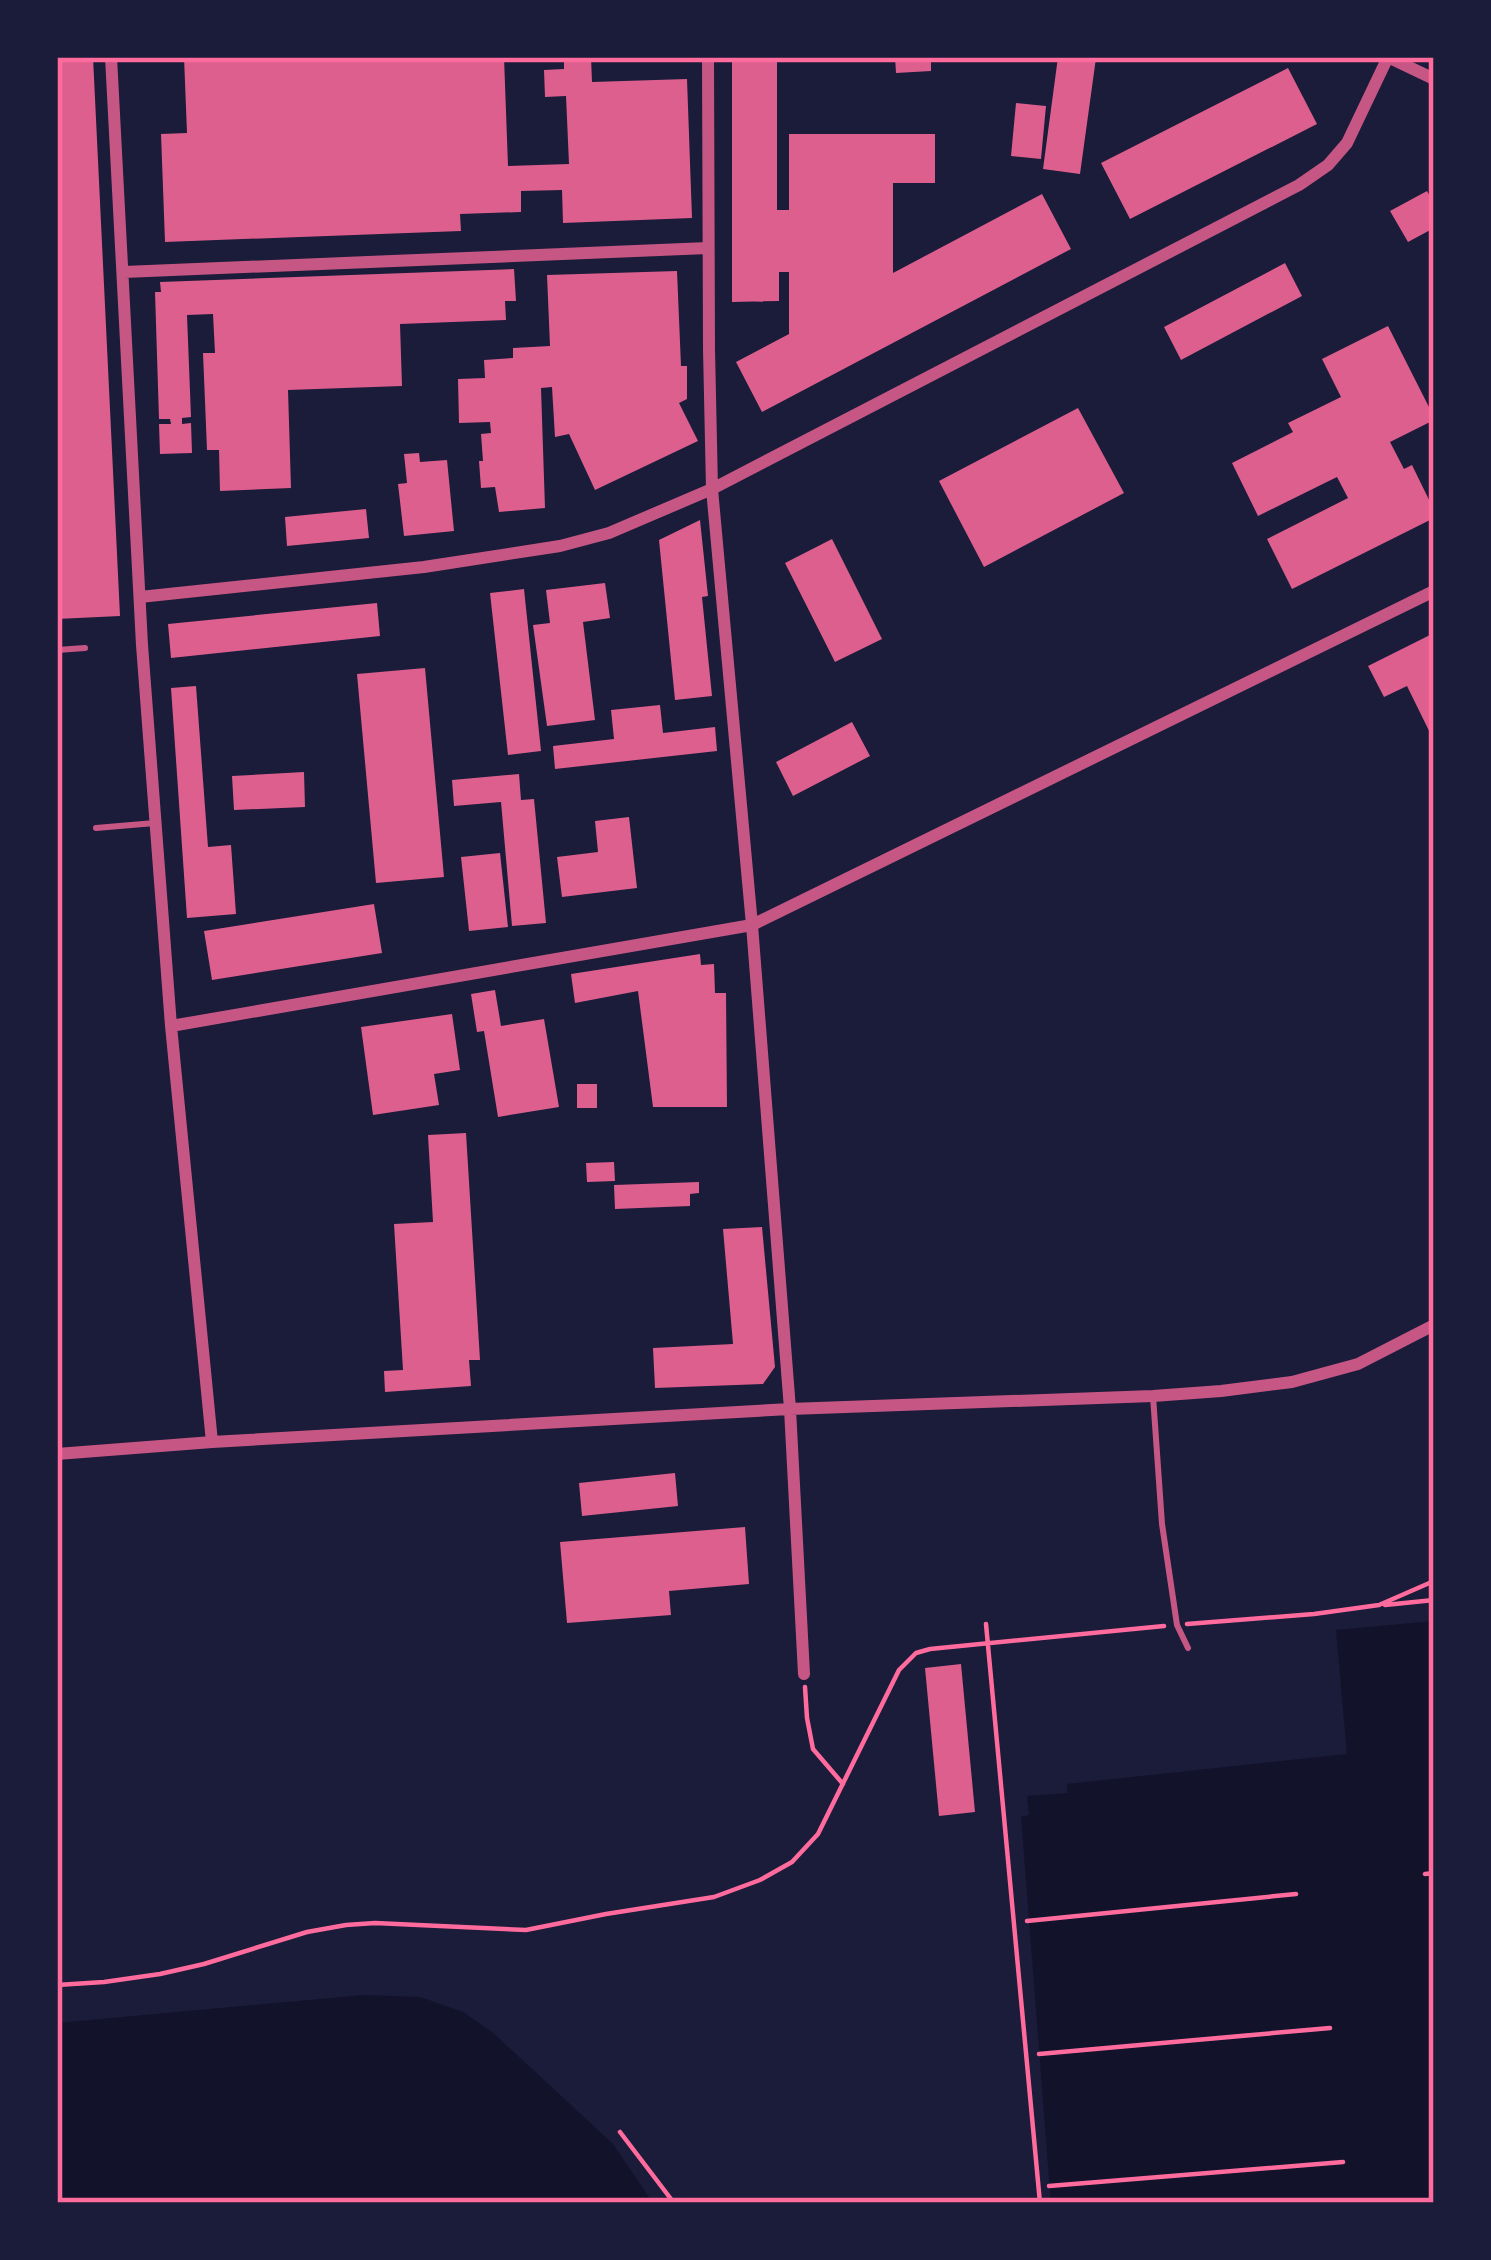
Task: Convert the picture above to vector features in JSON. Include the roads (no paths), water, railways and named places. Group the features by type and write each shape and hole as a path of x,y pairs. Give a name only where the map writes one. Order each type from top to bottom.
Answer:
{"street":[{"path":"111,57 155,823 212,1442"},
{"path":"709,57 712,489 790,1409 804,1674"},
{"path":"140,597 424,567 560,547 609,532 712,489 1300,185 1328,166 1347,143 1388,57 1434,79"},
{"path":"124,272 708,248"},
{"path":"171,1026 752,925 1434,591"},
{"path":"57,1454 790,1409 1153,1396 1292,1382 1358,1364 1434,1325"}],"lane":[{"path":"57,650 85,648"},
{"path":"96,828 155,823"},
{"path":"1153,1396 1162,1524 1178,1625 1188,1648"}]}
